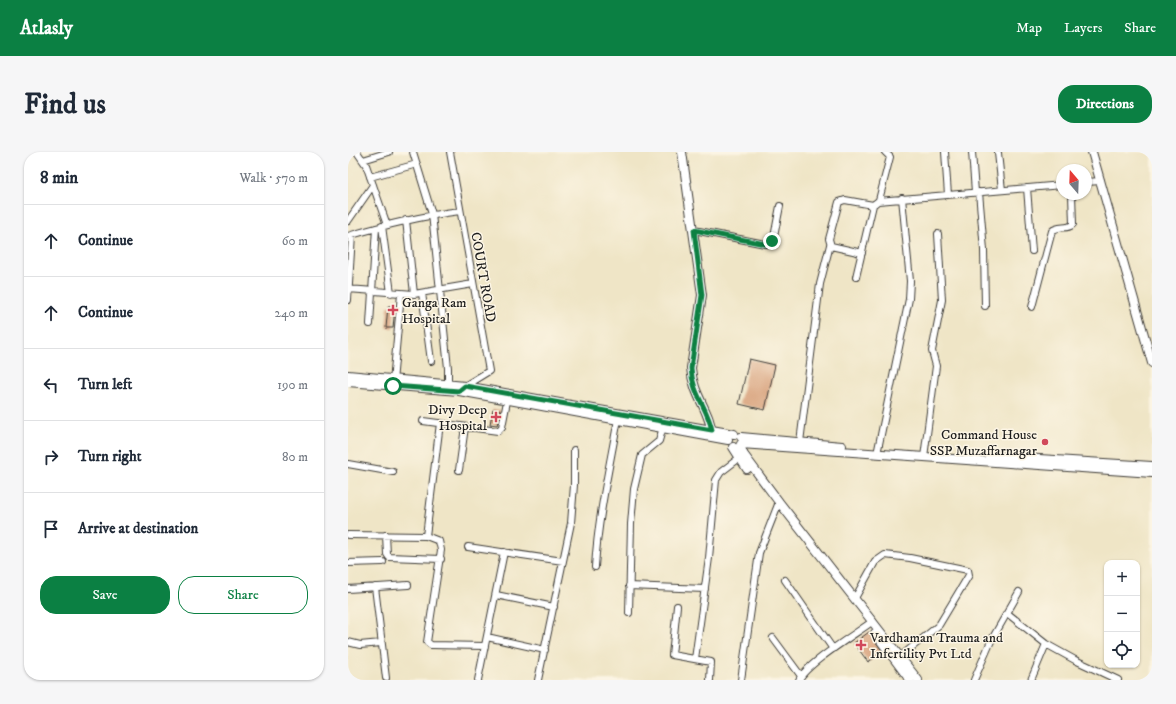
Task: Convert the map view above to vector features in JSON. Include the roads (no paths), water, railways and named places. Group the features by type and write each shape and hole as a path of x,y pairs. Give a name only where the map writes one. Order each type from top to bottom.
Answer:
{"street":[{"path":"357,152 363,160 373,185 382,226 391,293"},
{"path":"363,160 390,152"},
{"path":"413,152 432,214 449,387"},
{"name":"COURT ROAD","path":"450,152 489,371 462,389"},
{"path":"682,152 702,295 691,368 692,378 696,395 708,418 712,433"},
{"path":"879,200 890,156 885,152"},
{"path":"945,152 948,195"},
{"path":"972,152 984,250 985,306"},
{"path":"1092,152 1152,363"},
{"path":"998,153 1002,190"},
{"path":"370,177 417,164"},
{"path":"1092,182 1101,181"},
{"path":"348,221 373,185"},
{"path":"856,277 873,205 879,200 1056,186"},
{"path":"1027,188 1032,251"},
{"path":"877,452 909,299 910,281 902,198"},
{"path":"800,442 820,284 830,245 829,239 839,202 845,200 873,205"},
{"path":"1032,307 1052,231 1055,228 1070,227 1073,224 1072,200"},
{"path":"694,230 769,244 774,237 780,206"},
{"path":"348,300 350,236 382,226 432,214 460,211"},
{"path":"406,220 414,294"},
{"path":"370,324 372,292 382,226"},
{"path":"924,455 936,366 932,351 942,300 938,234"},
{"path":"830,245 862,253"},
{"path":"349,289 372,292 414,294 440,291 474,284"},
{"path":"422,293 431,361"},
{"path":"393,382 401,294"},
{"path":"348,375 393,382 462,389 712,433 736,441 1152,473"},
{"path":"348,382 393,382"},
{"path":"508,397 663,428 712,433"},
{"path":"423,421 498,432 502,427 508,397"},
{"path":"595,568 597,536 618,419"},
{"path":"426,536 440,423"},
{"path":"460,470 465,427"},
{"path":"629,613 631,524 634,489 640,460 644,451 659,441 663,428"},
{"path":"736,441 800,442 877,452"},
{"path":"736,441 741,456 871,623 918,680"},
{"path":"538,680 573,508 574,450"},
{"path":"924,455 1152,466"},
{"path":"695,659 705,589 716,480 721,472 741,456"},
{"path":"348,464 393,472"},
{"path":"778,504 855,598 910,680"},
{"path":"741,680 759,553 778,504"},
{"path":"348,535 426,536 439,541 441,550 427,642 431,645 485,646"},
{"path":"386,535 387,554 389,557 440,558"},
{"path":"468,547 563,561"},
{"path":"478,680 504,552"},
{"path":"855,598 875,562 885,555 910,558 968,570 969,575 939,625 900,657"},
{"path":"348,563 382,562"},
{"path":"785,580 834,649"},
{"path":"348,589 408,585"},
{"path":"629,586 705,589"},
{"path":"375,587 386,678"},
{"path":"974,680 991,641 1019,592"},
{"path":"496,595 554,607"},
{"path":"677,606 672,655 676,657 711,662 710,680"},
{"path":"1007,613 1046,644 1075,660 1118,680"},
{"path":"773,638 800,678 834,649 871,623"},
{"path":"487,637 545,650"},
{"path":"348,642 360,645 381,643"},
{"path":"1031,680 1046,644"}],"place":[{"name":"Ganga Ram Hospital","path":"393,310"},
{"name":"Divy Deep Hospital","path":"496,417"},
{"name":"Command House SSP Muzaffarnagar","path":"1045,442"},
{"name":"Vardhaman Trauma and Infertility Pvt Ltd","path":"861,645"}]}
